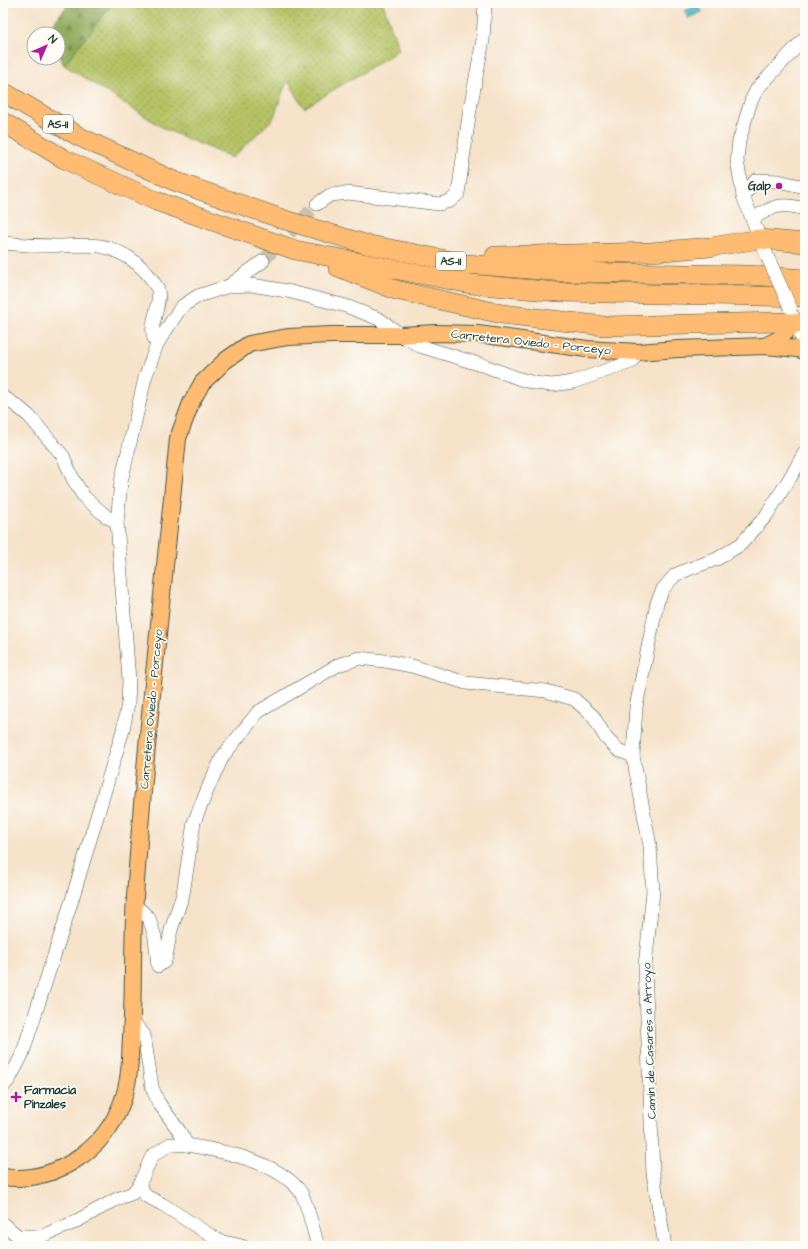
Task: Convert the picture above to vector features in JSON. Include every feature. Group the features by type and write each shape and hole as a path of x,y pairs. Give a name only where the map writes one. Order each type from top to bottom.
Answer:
{"highway":[{"name":"AS-II","path":"3,92 80,137 174,181 284,220 365,244 467,264 563,272 748,275 805,279"},
{"name":"AS-II","path":"3,122 64,159 156,201 295,250 470,284 799,313"},
{"path":"365,244 490,257 651,252 710,247 760,239 805,243"},
{"path":"295,250 396,290 502,314 604,326 780,322 799,313"}],"main road":[{"name":"Carretera Oviedo - Porceyo","path":"765,346 779,339 799,313"},
{"name":"Carretera Oviedo - Porceyo","path":"3,1177 26,1178 46,1174 66,1166 84,1155 101,1138 114,1120 124,1096 129,1078 135,905 146,755 178,438 191,403 202,383 226,360 249,344 288,337 331,335 401,336 436,333 478,334 587,349 638,352 765,346 805,351"}],"street":[{"path":"317,204 330,194 348,193 439,204 450,202 458,194 470,109 482,40 485,3"},
{"path":"805,38 757,89 751,101 739,141 737,160 743,196 768,258 799,313 805,346"},
{"path":"743,196 756,180 805,187"},
{"path":"752,219 774,206 791,205 805,209"},
{"path":"3,243 40,246 100,246 116,251 135,261 149,275 158,291 158,306 153,328 154,339 157,344"},
{"path":"229,286 263,261"},
{"path":"3,1087 10,1078 25,1048 123,730 128,703 129,680 117,522 121,482 145,378 157,344 181,307 198,296 229,286 252,285 280,290 346,306 379,319 401,336"},
{"name":"Carretera Oviedo - Porceyo","path":"401,336 420,346 485,366 520,380 552,385 573,382 631,362 638,352"},
{"path":"3,397 29,416 63,456 73,479 84,497 107,517 117,522"},
{"name":"Camín de Casares a Arroyo","path":"665,1246 654,1173 645,966 654,892 650,846 633,756 636,707 657,603 663,590 675,575 717,559 741,544 766,516 805,452"},
{"path":"135,905 149,918 154,936 158,966 165,961 171,930 183,894 194,822 210,781 223,756 258,712 338,665 359,658 412,666 466,683 546,691 574,699 593,716 606,738 618,750 633,756"},
{"path":"132,1020 144,1035 152,1087 158,1102 180,1132 187,1145"},
{"path":"3,1224 18,1236 42,1236 73,1223 116,1199 133,1193 139,1185 152,1156 170,1144 187,1145 225,1152 252,1161 284,1175 301,1192 318,1245"},
{"path":"139,1185 146,1196 162,1204 219,1241 242,1246"}],"green space":[{"path":"69,3 113,3 66,62 66,26 51,26"},
{"path":"110,3 383,3 399,50 304,108 289,82 285,86 273,119 232,158 165,129 66,66 66,62"}],"water":[{"path":"699,5 702,12 688,18 685,11"}],"tunnel":[{"path":"263,261 317,204"}],"place":[{"name":"Galp","path":"779,186"},
{"name":"Farmacia Pinzales","path":"16,1097"}]}
